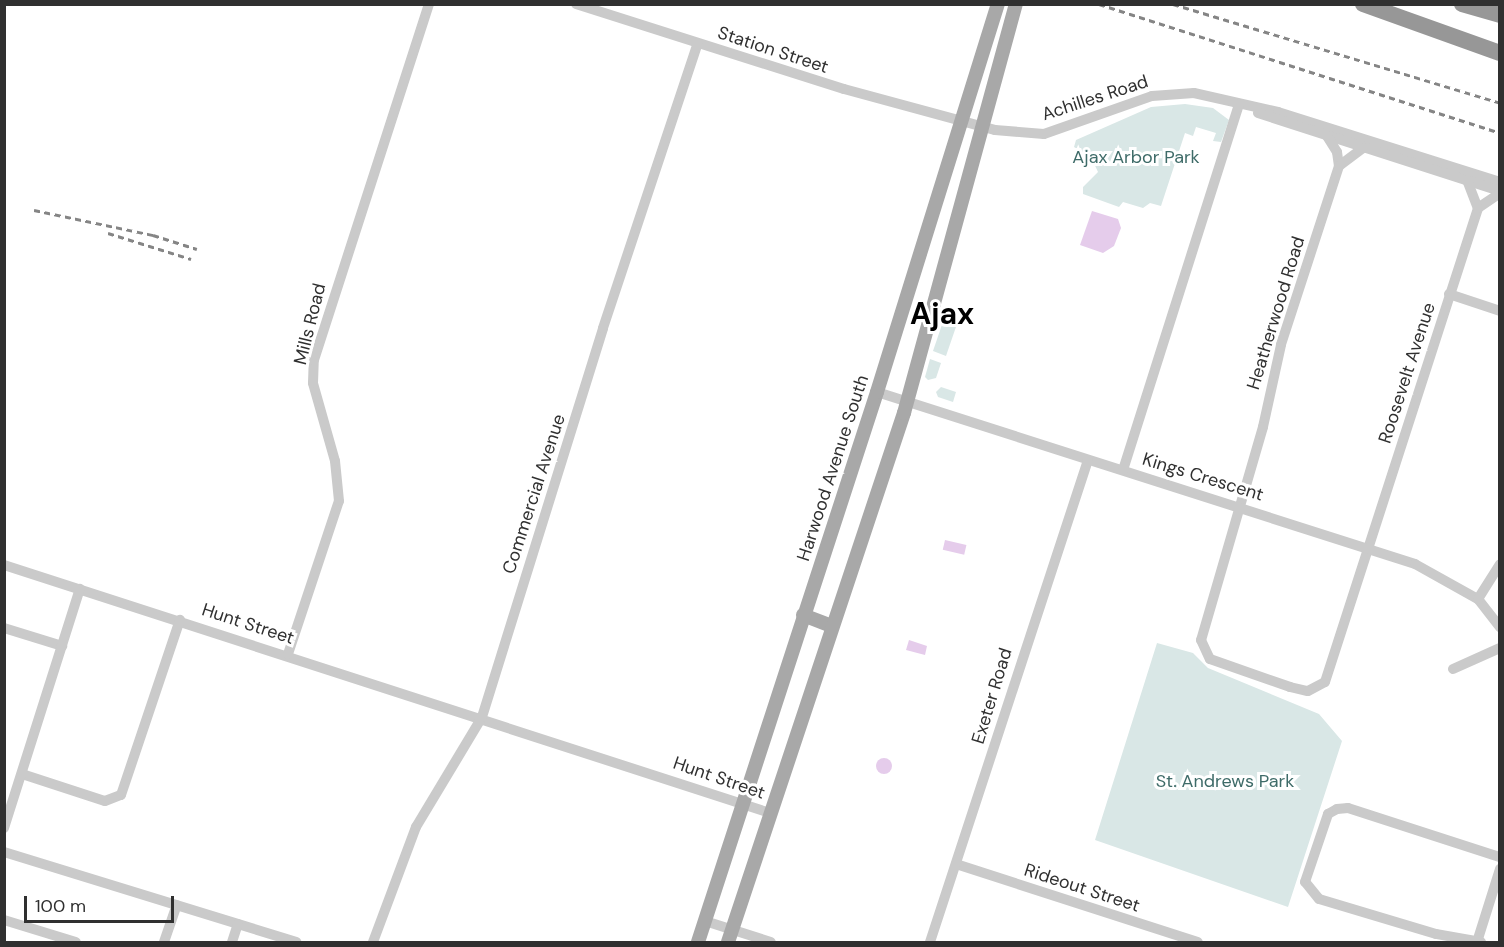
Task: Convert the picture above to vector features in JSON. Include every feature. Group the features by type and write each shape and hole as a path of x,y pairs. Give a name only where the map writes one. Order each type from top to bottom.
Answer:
{"highway":[{"path":"1363,4 1500,54"},
{"path":"1462,4 1500,15"}],"main road":[{"name":"Harwood Avenue South","path":"698,942 877,392 998,4"},
{"path":"730,936 907,401 1016,4"},
{"path":"803,615 832,626"}],"street":[{"name":"Mills Road","path":"288,654 339,501 335,461 313,383 314,360 429,4"},
{"name":"Station Street","path":"576,4 961,122"},
{"name":"Commercial Avenue","path":"373,942 416,827 482,717 603,328 698,43"},
{"name":"Achilles Road","path":"961,122 981,127 1044,134 1167,93 1194,93 1239,104 1500,182"},
{"name":"Achilles Road","path":"1239,104 1327,136 1500,192"},
{"path":"1123,470 1239,104"},
{"path":"1327,136 1337,152 1339,166 1363,148"},
{"name":"Heatherwood Road","path":"1339,166 1278,355 1263,427 1201,640 1203,650 1210,659 1290,687 1308,691 1325,682 1369,549"},
{"path":"1467,180 1478,208 1500,192"},
{"name":"Roosevelt Avenue","path":"1369,549 1478,208"},
{"path":"1449,294 1500,311"},
{"name":"Kings Crescent","path":"877,392 1240,506 1434,572 1478,599 1500,627"},
{"name":"Exeter Road","path":"930,942 1088,460"},
{"path":"1478,599 1500,564"},
{"name":"Hunt Street","path":"4,565 288,654 744,802 770,813"},
{"path":"4,828 80,589"},
{"path":"22,774 105,801 121,795 180,620"},
{"path":"4,628 62,646"},
{"path":"1453,669 1500,648"},
{"path":"1500,856 1347,808 1337,809 1328,814 1305,882 1319,899 1436,934 1479,942 1500,869"},
{"path":"4,852 296,942"},
{"name":"Rideout Street","path":"956,864 1198,942"},
{"path":"164,942 177,905"},
{"path":"4,920 76,942"},
{"path":"705,921 730,936 771,942"},
{"path":"232,942 238,924"}],"green space":[{"name":"Ajax Arbor Park","path":"1185,104 1213,108 1229,120 1221,142 1213,141 1216,133 1196,127 1193,136 1185,133 1161,206 1150,203 1143,208 1123,202 1119,207 1083,194 1083,187 1098,172 1091,157 1074,147 1076,140 1151,107"},
{"path":"948,307 958,321 946,356 933,351"},
{"path":"930,359 941,363 936,378 928,380 925,377"},
{"path":"941,387 956,392 953,402 938,397 936,392"},
{"name":"St. Andrews Park","path":"1157,643 1193,653 1208,668 1319,714 1342,741 1288,907 1095,840"}],"shaded area":[{"path":"1092,211 1118,219 1121,228 1114,246 1103,253 1080,245"},
{"path":"945,540 966,545 964,555 943,550"},
{"path":"909,640 927,646 925,655 906,650"},
{"path":"884,758 892,766 884,774 876,766"}],"railway":[{"path":"1099,4 1500,133"},
{"path":"1173,4 1500,103"},
{"path":"34,210 153,235 197,249"},
{"path":"108,233 191,259"}],"district":[{"name":"Ajax","path":"942,314"}]}
